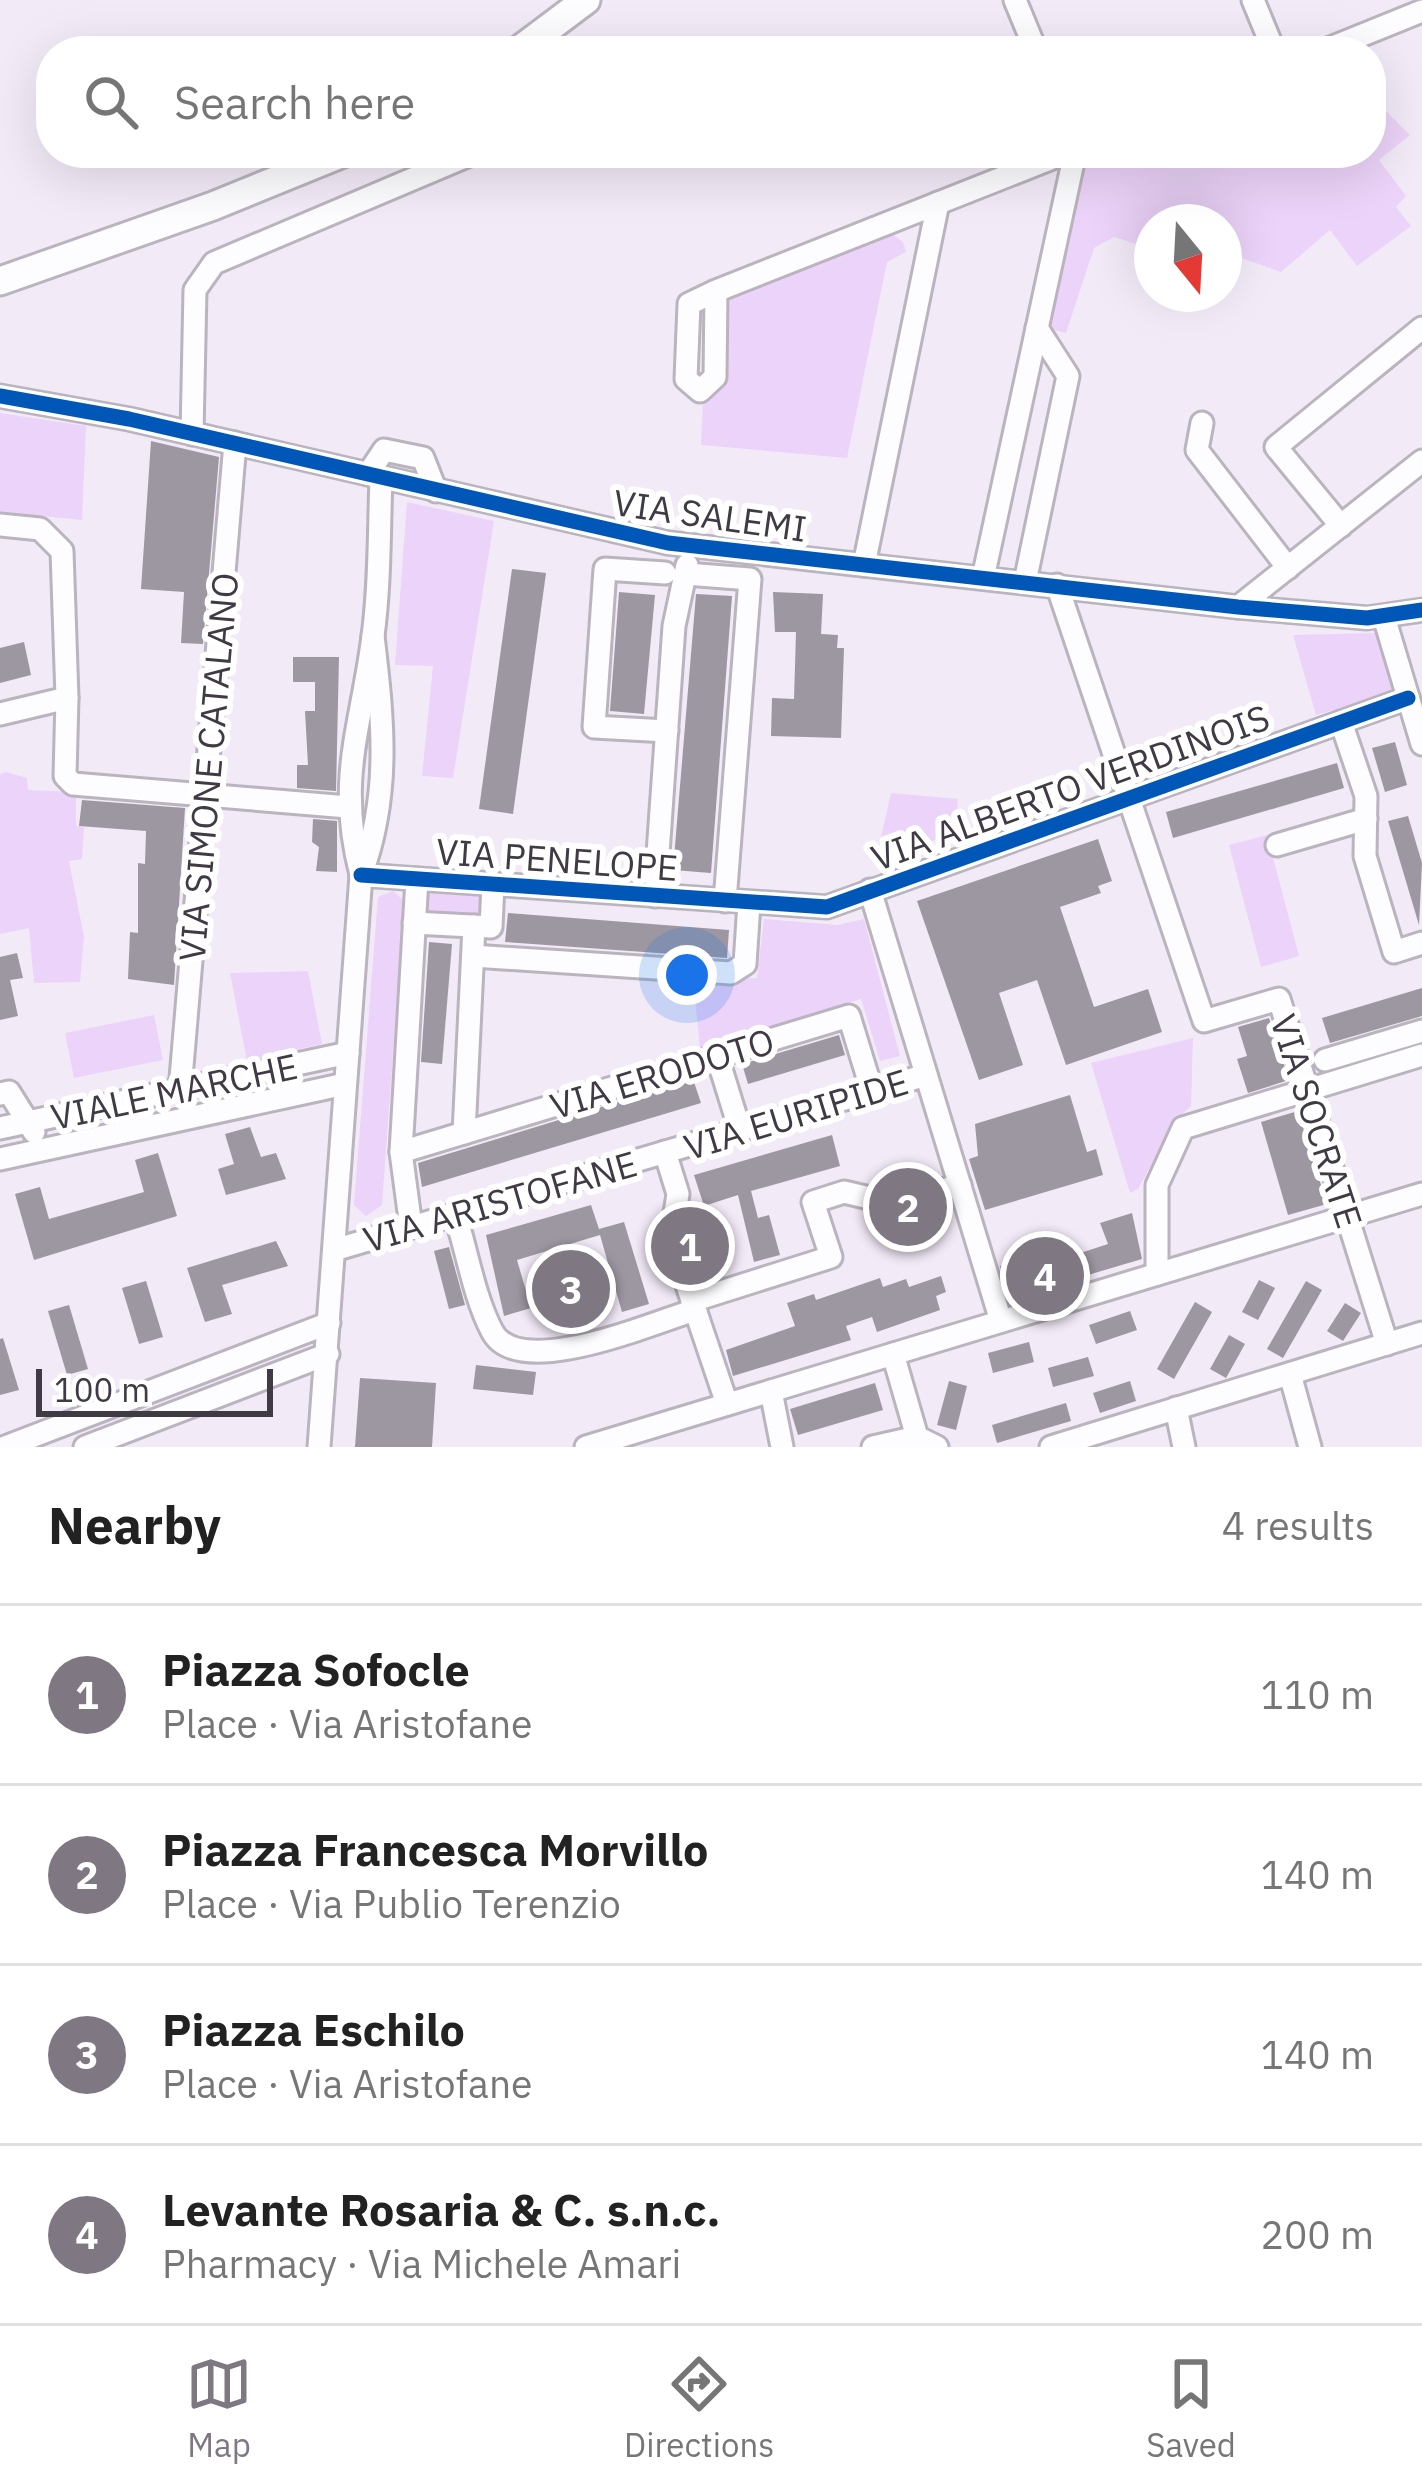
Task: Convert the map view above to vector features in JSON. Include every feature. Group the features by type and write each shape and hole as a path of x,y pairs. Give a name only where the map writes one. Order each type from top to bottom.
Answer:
{"main road":[{"path":"537,36 574,6"},
{"path":"0,281 306,168"}],"street":[{"path":"1015,0 1030,36"},
{"path":"1253,0 1268,36"},
{"path":"1360,36 1422,11"},
{"path":"192,434 195,290 214,263 439,168"},
{"path":"716,291 1027,168"},
{"path":"983,578 1072,168"},
{"path":"864,565 938,203"},
{"path":"1025,582 1068,376 1037,328"},
{"path":"1341,526 1276,447 1422,328"},
{"name":"VIA SALEMI","path":"0,391 678,544 1238,607 1384,617 1422,610"},
{"path":"1202,423 1196,450 1288,568"},
{"name":"VIA SIMONE CATALANO","path":"180,1090 235,443"},
{"path":"1238,607 1422,461"},
{"path":"361,875 379,826 385,737 373,636 375,476"},
{"path":"0,525 40,529 62,551 65,776 73,784 348,808"},
{"path":"655,896 678,544"},
{"path":"667,731 595,727 605,568 750,579 724,901"},
{"name":"VIA SOCRATE","path":"1058,585 1204,1021 1280,999 1387,1344"},
{"path":"1384,617 1422,744"},
{"path":"319,1447 361,875 348,808 353,736 373,636"},
{"path":"0,714 67,698"},
{"name":"VIA ALBERTO VERDINOIS","path":"749,903 827,907 1408,698"},
{"path":"1341,722 1366,796 1366,856 1394,952 1422,943"},
{"path":"1277,845 1366,819"},
{"name":"VIA PENELOPE","path":"361,875 749,903"},
{"path":"411,1227 401,1152 417,879"},
{"path":"415,923 491,927 493,884"},
{"path":"870,890 1001,1322"},
{"path":"472,956 731,973 745,964 749,903"},
{"path":"464,1133 474,926"},
{"name":"VIA ERODOTO","path":"401,1152 849,1016 872,1091"},
{"path":"1325,1060 1422,1031"},
{"name":"VIALE MARCHE","path":"0,1129 348,1053"},
{"path":"1157,1274 1157,1185 1183,1128 1422,1055"},
{"path":"717,1056 740,1130"},
{"name":"VIA EURIPIDE","path":"665,1152 926,1075"},
{"name":"VIALE MARCHE","path":"0,1159 345,1084"},
{"path":"0,1094 10,1092 32,1122 38,1150"},
{"path":"665,1152 678,1194 671,1238 727,1404"},
{"name":"VIA ARISTOFANE","path":"334,1250 665,1152"},
{"path":"455,1214 493,1335 511,1348 538,1353 570,1349 831,1257 814,1202 844,1192 895,1204 960,1185"},
{"path":"586,1447 1422,1194"},
{"path":"5,1447 328,1323"},
{"path":"1051,1447 1422,1334"},
{"path":"85,1447 328,1354"},
{"path":"873,1447 933,1444 893,1354"},
{"path":"1289,1374 1310,1447"},
{"path":"771,1391 782,1447"},
{"path":"1177,1408 1184,1447"}],"shaded area":[{"path":"1386,111 1410,135 1386,154"},
{"path":"1078,168 1385,168 1406,196 1396,207 1411,226 1357,266 1330,230 1281,272 1242,258 1242,204 1134,204 1134,243 1114,237 1094,248 1066,333 1045,328"},
{"path":"888,231 903,242 906,252 887,262 847,458 701,445 703,398 724,383 724,295"},
{"path":"0,413 86,426 82,520 0,512"},
{"path":"407,502 494,521 453,778 422,776 433,666 395,665"},
{"path":"1377,633 1397,692 1316,715 1293,635"},
{"path":"0,774 27,778 28,790 76,792 76,826 84,827 82,859 69,861 84,937 80,982 34,983 29,928 0,934"},
{"path":"891,793 958,799 955,835 877,855"},
{"path":"1267,835 1299,956 1261,967 1229,845"},
{"path":"425,885 489,890 487,921 423,917"},
{"path":"393,891 404,901 382,1205 366,1216 354,1205 378,897"},
{"path":"764,919 837,925 864,919 900,1056 880,1061 861,999 700,1048 693,979 757,978"},
{"path":"308,971 322,1044 247,1061 230,973"},
{"path":"154,1015 163,1060 74,1078 65,1033"},
{"path":"1193,1038 1191,1106 1176,1120 1138,1189 1130,1193 1091,1063"}],"building":[{"path":"151,441 219,457 203,644 181,643 184,592 141,589"},
{"path":"512,569 546,573 513,814 479,809"},
{"path":"619,592 655,595 644,714 610,711"},
{"path":"773,592 823,594 821,634 838,635 837,648 844,648 841,738 771,736 772,698 794,699 796,632 775,632"},
{"path":"696,594 732,596 711,873 673,870"},
{"path":"24,642 31,675 0,683 0,648"},
{"path":"293,657 339,657 336,791 297,788 297,765 308,765 305,711 315,711 315,682 293,682"},
{"path":"1395,742 1407,785 1385,792 1372,748"},
{"path":"1337,763 1344,788 1173,838 1166,812"},
{"path":"82,800 185,808 174,985 128,979 130,932 138,933 138,863 145,864 146,831 79,826"},
{"path":"1408,816 1422,863 1419,925 1388,821"},
{"path":"313,819 337,821 337,872 316,871 319,847 312,842"},
{"path":"1098,839 1112,881 1098,886 1101,893 1060,907 1094,1007 1148,989 1162,1032 1066,1065 1037,980 999,993 1023,1065 979,1080 917,901"},
{"path":"508,913 729,930 727,958 505,942"},
{"path":"429,942 452,944 442,1064 421,1062"},
{"path":"17,953 23,978 10,980 18,1016 0,1020 0,957"},
{"path":"1422,988 1422,1016 1330,1043 1322,1018"},
{"path":"1269,1018 1289,1080 1248,1093 1237,1059 1247,1056 1238,1027"},
{"path":"839,1035 845,1055 748,1084 742,1064"},
{"path":"693,1079 701,1103 422,1187 418,1163"},
{"path":"1070,1095 1087,1152 1096,1149 1103,1175 985,1210 969,1159 978,1156 975,1124"},
{"path":"1298,1111 1327,1204 1288,1215 1261,1122"},
{"path":"250,1127 261,1157 276,1153 286,1179 226,1195 218,1169 234,1164 225,1134"},
{"path":"832,1135 840,1166 751,1191 758,1218 769,1215 780,1255 754,1262 738,1195 704,1206 694,1175"},
{"path":"158,1153 177,1216 34,1260 15,1194 40,1187 49,1219 144,1192 135,1160"},
{"path":"591,1205 599,1229 624,1222 649,1304 622,1312 600,1235 517,1260 531,1308 504,1316 486,1235"},
{"path":"1132,1213 1142,1259 1010,1298 1000,1266 1053,1251 1056,1261 1108,1244 1100,1223"},
{"path":"276,1241 288,1266 222,1285 232,1314 205,1322 187,1268"},
{"path":"449,1247 465,1305 449,1309 434,1251"},
{"path":"941,1276 946,1292 936,1296 940,1310 877,1332 872,1317 846,1326 851,1340 733,1376 726,1350 795,1326 787,1303 814,1294 816,1300 880,1278 883,1287 906,1279 909,1287"},
{"path":"1259,1280 1275,1288 1258,1320 1242,1312"},
{"path":"146,1281 163,1337 139,1344 122,1288"},
{"path":"1306,1281 1322,1290 1283,1358 1267,1349"},
{"path":"1195,1302 1212,1312 1174,1379 1157,1369"},
{"path":"1345,1303 1361,1313 1343,1341 1327,1331"},
{"path":"69,1305 88,1369 67,1375 48,1311"},
{"path":"1130,1311 1137,1330 1096,1344 1089,1325"},
{"path":"1229,1335 1245,1344 1226,1378 1210,1369"},
{"path":"0,1339 19,1390 0,1395"},
{"path":"1029,1342 1034,1362 993,1373 988,1353"},
{"path":"1088,1357 1094,1376 1053,1387 1048,1368"},
{"path":"476,1365 536,1372 533,1395 473,1389"},
{"path":"360,1378 436,1383 432,1447 355,1447"},
{"path":"949,1381 967,1386 956,1430 937,1425"},
{"path":"1130,1381 1136,1401 1100,1413 1093,1393"},
{"path":"875,1383 883,1410 798,1435 790,1409"},
{"path":"1066,1403 1071,1421 997,1443 992,1425"}],"cycle path":[{"path":"0,396 129,419 668,543 1238,607 1367,618 1422,610"},
{"path":"361,875 827,907 1408,698"}],"place":[{"name":"Piazza Francesca Morvillo","path":"908,1207"},
{"name":"Piazza Sofocle","path":"690,1246"},
{"name":"Levante Rosaria & C. s.n.c.","path":"1045,1276"},
{"name":"Piazza Eschilo","path":"571,1289"}]}
